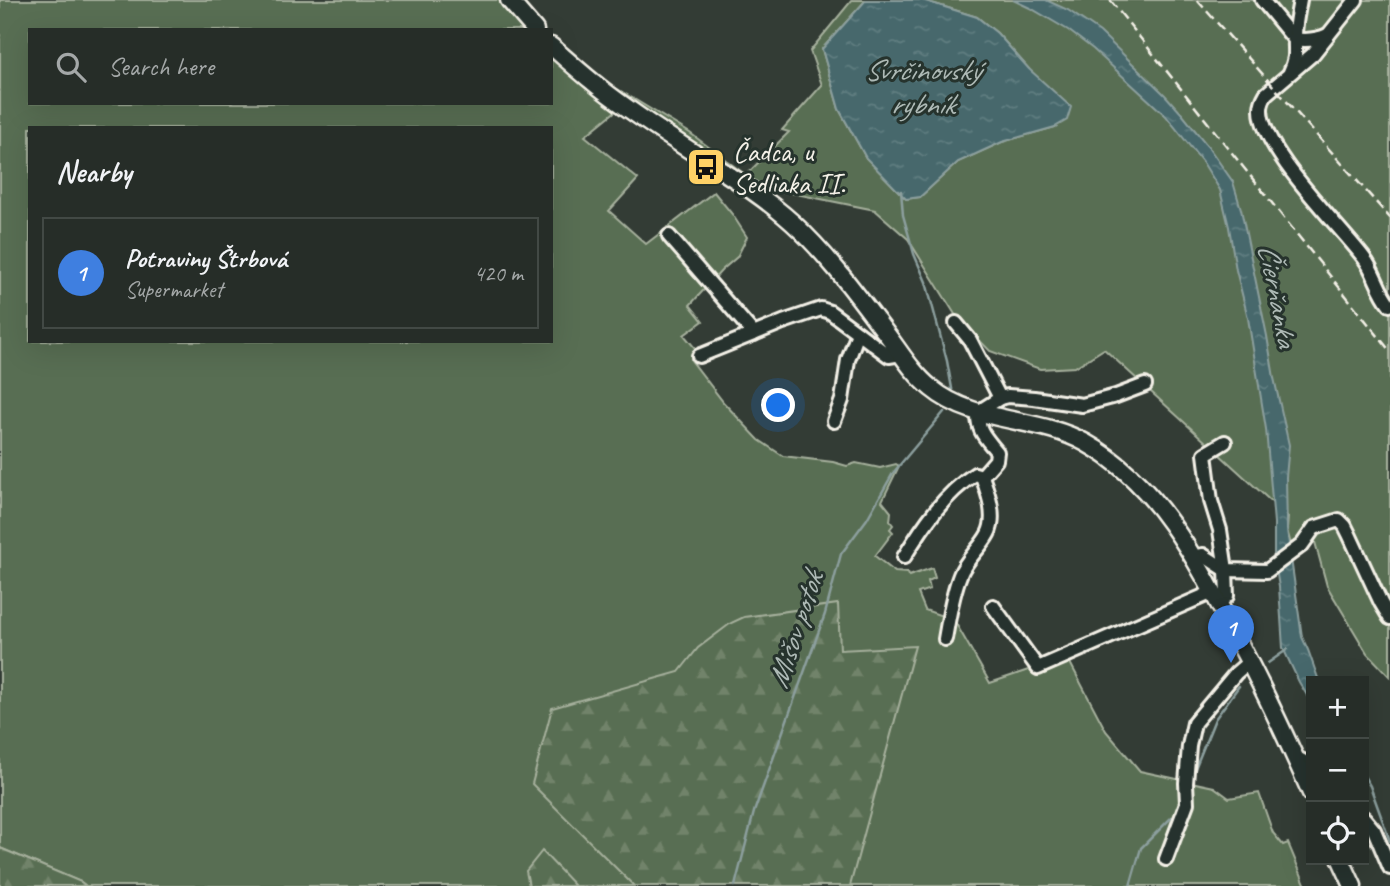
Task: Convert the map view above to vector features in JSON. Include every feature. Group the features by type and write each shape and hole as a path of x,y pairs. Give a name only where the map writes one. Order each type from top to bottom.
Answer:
{"main road":[{"path":"509,0 533,28"},
{"path":"553,48 595,84 789,219 841,273 918,376 932,390 954,403 978,412 1050,428 1075,437 1096,449 1124,471 1149,496 1193,557 1250,661 1306,782"},
{"path":"1344,865 1353,886"}],"street":[{"path":"1262,0 1294,38 1311,40 1328,35"},
{"path":"1290,73 1296,50 1294,38 1300,0"},
{"path":"1356,0 1313,54 1266,94 1260,111 1265,128 1281,158 1366,260 1382,296 1390,305"},
{"path":"669,236 754,334"},
{"path":"699,356 821,309 830,312 889,356 899,351"},
{"path":"956,323 971,340 1000,398"},
{"path":"834,421 842,400 848,360 858,333"},
{"path":"982,476 996,460 997,452 977,423 978,412 1000,398 1034,398 1082,405 1145,385"},
{"path":"993,606 1038,668 1227,596 1220,530 1211,500 1205,454 1225,442"},
{"path":"904,557 927,520 961,482 975,474 982,476"},
{"path":"945,639 961,571 987,535 991,524 988,493 982,476"},
{"path":"1193,557 1203,555 1226,570 1267,570 1302,545 1314,528 1339,520 1345,526 1390,618"},
{"path":"1166,859 1186,803 1189,746 1194,723 1236,673 1250,661"},
{"path":"1295,757 1306,762"},
{"path":"1369,824 1390,868"}],"green space":[{"path":"0,0 516,0 540,28 28,28 28,105 553,105 553,41 596,76 690,133 746,175 789,132 782,130 822,85 810,51 852,0 866,0 822,49 839,109 866,158 906,199 920,197 958,162 1002,142 1055,127 1029,69 997,33 977,17 922,0 1390,0 1390,677 1367,653 1327,586 1315,542 1306,534 1292,548 1287,530 1288,517 1104,349 1075,367 1040,369 990,351 956,316 908,239 875,210 752,185 617,110 585,136 638,179 609,211 646,244 714,192 732,214 747,237 737,257 690,305 703,321 684,335 695,348 691,360 724,403 759,440 783,456 847,466 856,463 880,468 896,464 899,466 882,501 891,512 890,521 893,525 890,529 893,532 875,556 895,572 908,573 909,576 932,568 935,578 928,581 930,589 918,593 925,610 954,620 990,683 1067,657 1106,731 1140,771 1214,787 1229,798 1259,793 1273,833 1283,845 1288,843 1306,886 86,886 0,848"},
{"path":"838,604 840,650 915,646 850,886 634,886 532,784 552,708 679,672 698,648 731,623 744,617"},
{"path":"0,848 81,882 86,886 0,886"},
{"path":"542,851 575,886 529,886 526,871"}],"water":[{"name":"Svrčinovský rybník","path":"866,0 922,0 977,17 997,33 1029,69 1071,107 1067,120 1055,127 1002,142 958,162 920,197 906,199 866,158 839,109 822,49"},
{"path":"1013,0 1046,0 1068,10 1100,32 1182,114 1233,182 1241,209 1289,445 1286,477 1287,530 1302,637 1317,676 1306,676 1306,694 1283,648 1266,429 1248,318 1220,190 1204,164 1166,116 1093,49 1068,30"}],"waterway":[{"name":"Mišov potok","path":"901,191 903,215 914,254 926,282 953,394"},
{"name":"Mišov potok","path":"735,886 754,812 825,614 841,554 867,519 893,473 944,412"},
{"path":"1268,663 1288,649"},
{"path":"1192,782 1215,719 1239,686"},
{"path":"1369,784 1390,841"},
{"path":"1130,886 1141,848 1172,817"}],"railway":[{"path":"1110,0 1390,351"},
{"path":"1197,0 1390,218"}],"place":[{"name":"Čadca, u Sedliaka II.","path":"706,167"},
{"name":"Potraviny Štrbová","path":"1231,663"}],"water label":[{"name":"Čierňanka","path":"1278,295"}]}
